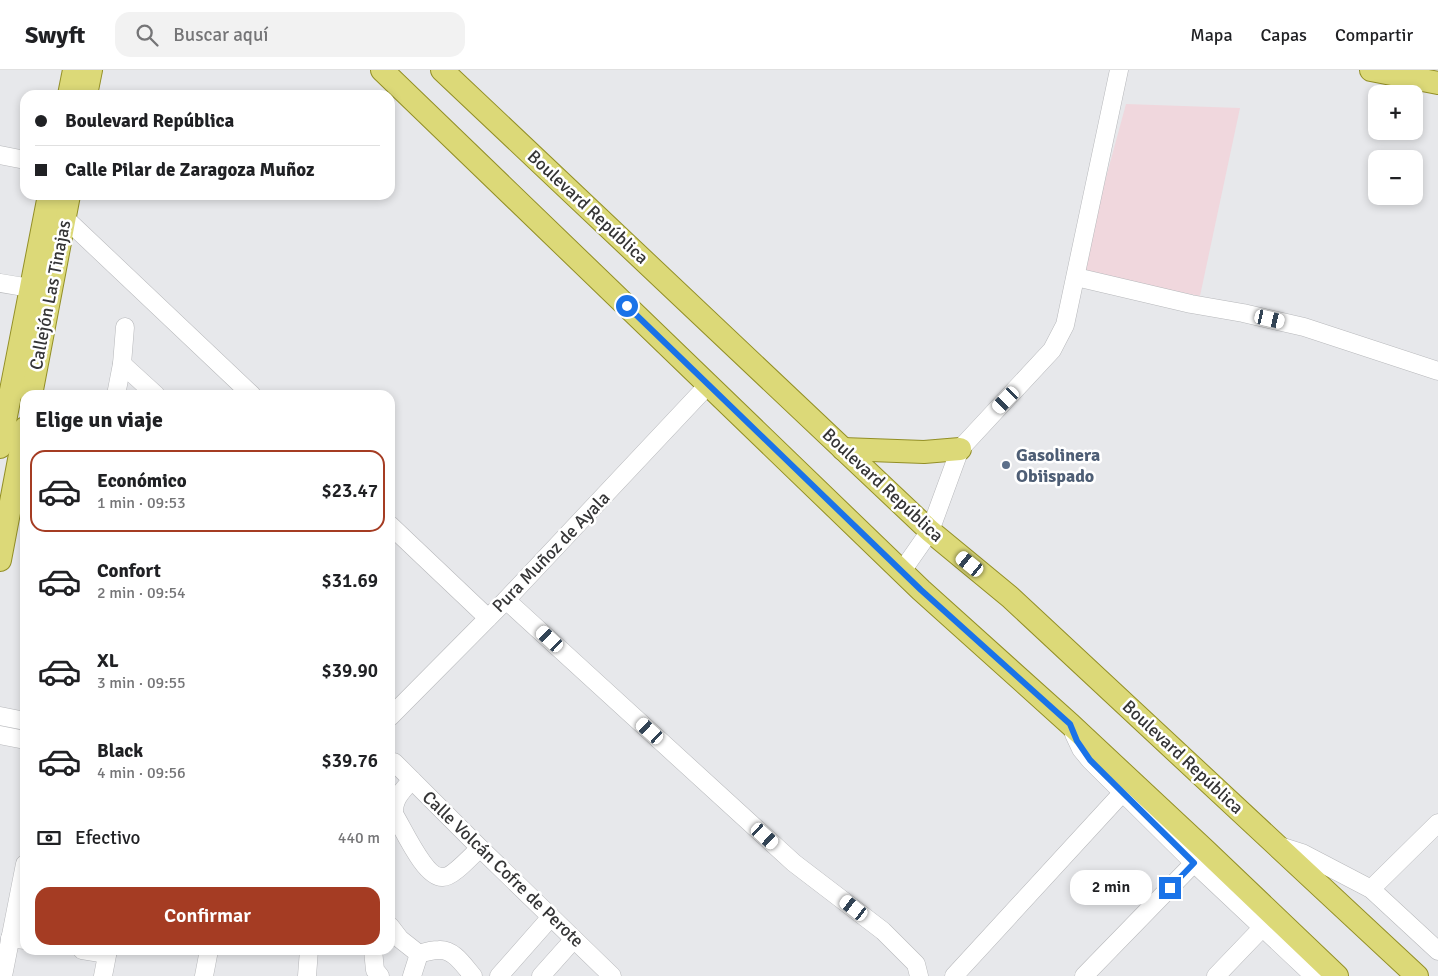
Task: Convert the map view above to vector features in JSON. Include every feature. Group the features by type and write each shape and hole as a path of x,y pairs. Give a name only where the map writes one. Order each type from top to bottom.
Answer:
{"main road":[{"path":"70,90 74,70"},
{"path":"87,90 90,70"},
{"path":"382,70 902,571 1070,724 1337,976"},
{"name":"Boulevard República","path":"442,70 930,531 1010,597 1417,976"},
{"path":"1371,70 1438,83"},
{"name":"Callejón Las Tinajas","path":"0,447 48,200"},
{"name":"Callejón Las Tinajas","path":"32,390 68,200"},
{"path":"843,449 924,452 960,448"},
{"path":"0,560 20,454"}],"street":[{"path":"902,571 930,531 960,448 1052,350 1065,325 1119,70"},
{"path":"0,155 20,159"},
{"path":"65,218 247,390"},
{"path":"1076,277 1191,304 1243,313 1304,327 1438,371"},
{"path":"0,283 30,288"},
{"path":"117,390 122,364 125,327"},
{"path":"122,364 151,390"},
{"name":"Pura Muñoz de Ayala","path":"395,712 506,600 709,384"},
{"path":"395,530 488,618"},
{"path":"506,600 794,862 883,932 916,964 919,976"},
{"path":"0,716 20,720"},
{"path":"1070,724 1081,749 1194,863 1314,976"},
{"path":"0,735 20,739"},
{"name":"Calle Volcán Cofre de Perote","path":"395,763 612,976"},
{"path":"395,802 396,798 412,780"},
{"path":"954,976 1124,792"},
{"path":"395,816 425,867 433,874 442,878 449,876 480,848"},
{"path":"1371,889 1435,831"},
{"path":"1277,845 1302,853 1371,889 1438,951"},
{"path":"1084,976 1194,863"},
{"path":"3,976 17,939 20,911"},
{"path":"499,976 551,917"},
{"path":"1216,976 1263,927"},
{"path":"395,932 400,939 419,954 439,950 453,954 473,976"},
{"path":"541,976 574,939"},
{"path":"412,976 419,954"},
{"path":"103,976 106,955"},
{"path":"204,976 208,955"},
{"path":"307,976 309,955"},
{"path":"373,955 375,970 380,976"}],"shaded area":[{"path":"1126,104 1240,108 1200,296 1080,273"}],"place":[{"name":"Gasolinera Obiispado","path":"1006,465"}],"route":[{"path":"627,306 921,590 1070,724 1081,749 1090,760 1194,863 1170,888"}]}
